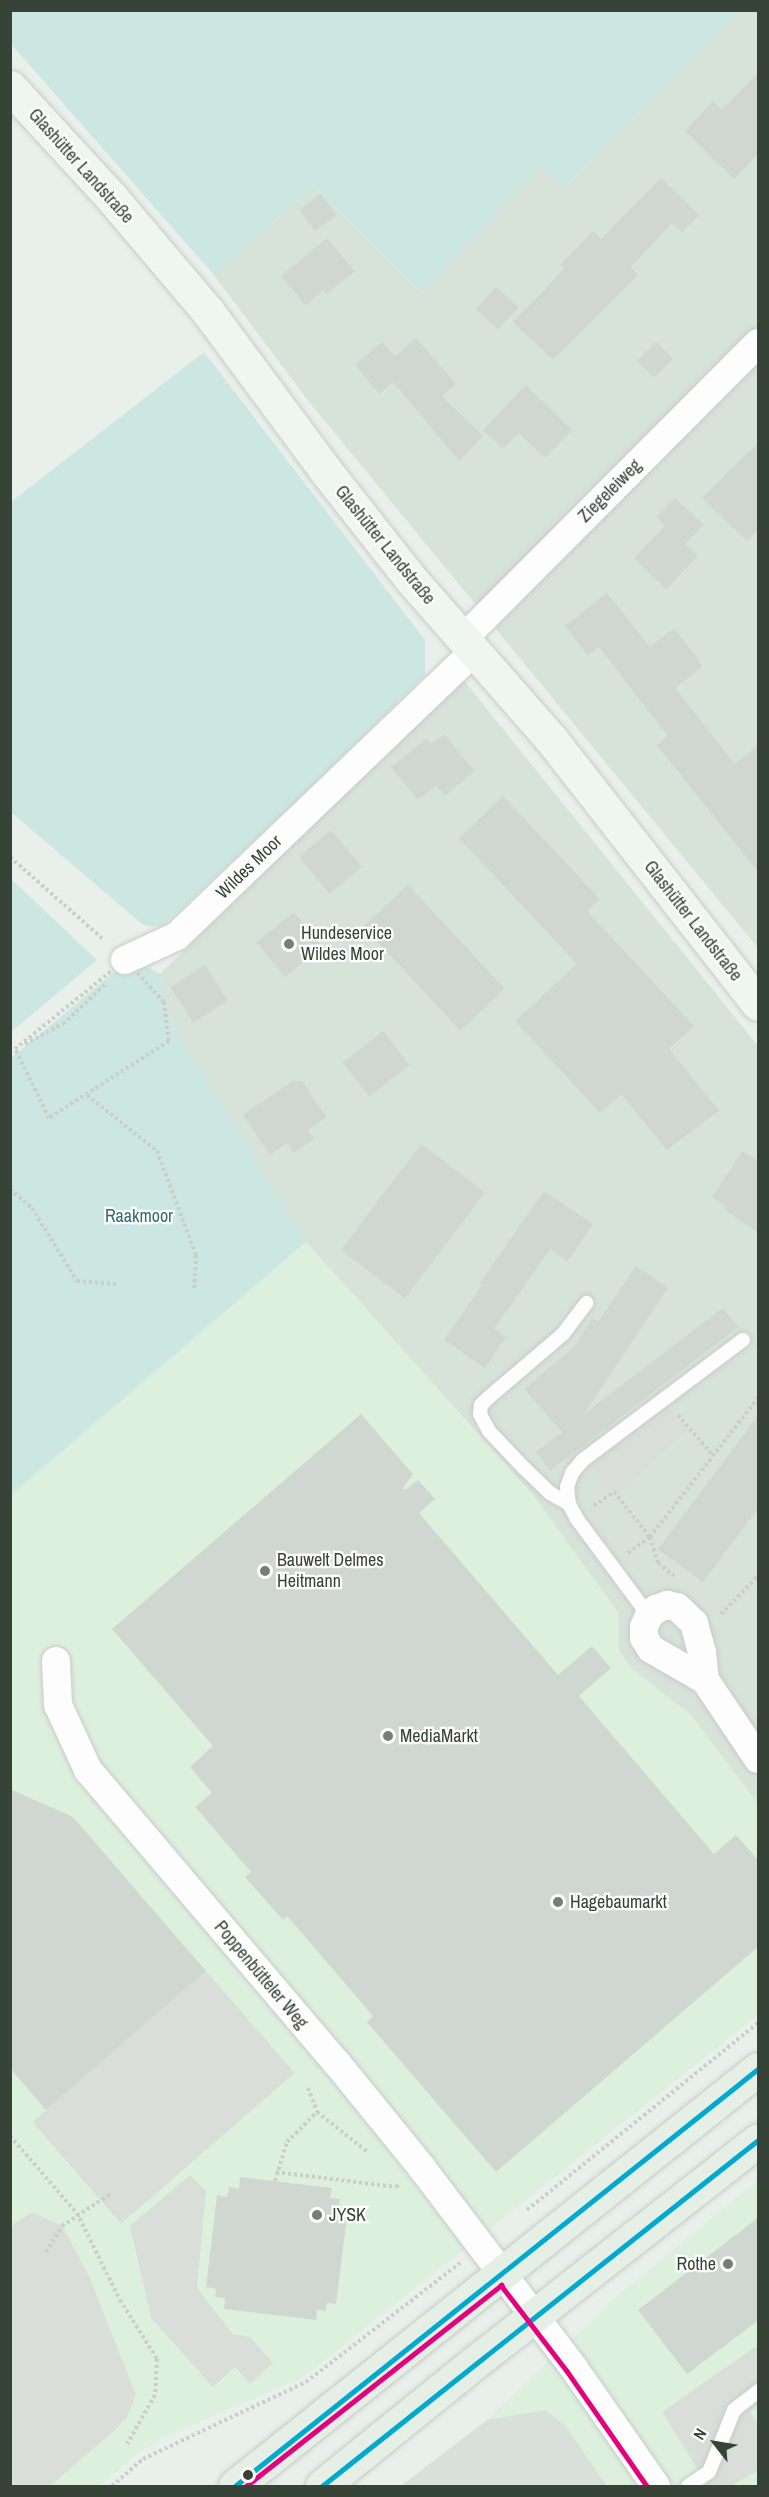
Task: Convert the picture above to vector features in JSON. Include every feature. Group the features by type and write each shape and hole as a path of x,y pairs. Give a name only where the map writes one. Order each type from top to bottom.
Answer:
{"main road":[{"path":"235,2487 759,2069"},
{"path":"322,2487 474,2362 535,2317 759,2140"}],"street":[{"name":"Glashütter Landstraße","path":"10,87 111,197 209,313 325,470 468,646 551,739 759,1004"},
{"name":"Ziegeleiweg","path":"468,646 759,343"},
{"name":"Wildes Moor","path":"117,952 177,936 468,646"},
{"path":"705,1680 651,1649 644,1638 644,1627 656,1610 668,1605 682,1609 694,1623 705,1680 759,1759"},
{"name":"Poppenbütteler Weg","path":"56,1661 58,1705 88,1770 336,2062 422,2168 535,2317 656,2487"}],"lane":[{"path":"570,1504 550,1493 524,1468 489,1431 480,1414 481,1405 563,1334 586,1304"},
{"path":"649,1617 577,1519 570,1504 567,1487 572,1473 579,1464 743,1340"},
{"path":"688,2487 709,2472 734,2410 759,2391"}],"path":[{"path":"10,857 117,952 164,1002 169,1041 49,1118 13,1050"},
{"path":"13,1050 63,1024 100,991 117,952"},
{"path":"13,1050 117,952"},
{"path":"87,1095 157,1151 196,1255 194,1289"},
{"path":"10,1189 32,1208 77,1281 117,1284"},
{"path":"611,1565 650,1537 759,1398"},
{"path":"664,1399 713,1456"},
{"path":"577,1519 614,1491 650,1537 658,1563 687,1590 682,1609"},
{"path":"698,1635 759,1575"},
{"path":"112,2487 142,2459 313,2378 482,2246 759,2023"},
{"path":"308,2088 317,2112 370,2154"},
{"path":"275,2181 286,2142 317,2112"},
{"path":"10,2136 77,2213 120,2300 157,2360 155,2395 127,2444"},
{"path":"276,2172 396,2187 422,2168"},
{"path":"390,2179 396,2187"},
{"path":"46,2252 62,2226 77,2213 110,2194"}],"shaded area":[{"path":"739,11 758,11 758,948 310,403 214,275 314,186 421,293 541,165 565,187"},
{"path":"462,678 758,1046 758,1804 691,1715 632,1669 619,1651 619,1614 533,1495 306,1242 166,1014 160,974"},
{"path":"306,1242 533,1495 619,1614 619,1651 632,1669 691,1715 758,1804 758,2015 304,2377 162,2438 135,2456 100,2486 11,2486 10,1495"},
{"path":"661,1402 687,1430 616,1496 590,1468"},
{"path":"206,1971 295,2073 121,2224 32,2122"},
{"path":"190,2175 206,2191 197,2288 233,2334 250,2337 273,2363 250,2384 235,2367 213,2387 151,2318 130,2226"},
{"path":"758,2180 758,2486 401,2486 487,2420 618,2295"},
{"path":"32,2212 62,2226 89,2276 136,2395 127,2417 115,2430 50,2486 11,2486 11,2226"},
{"path":"758,2345 758,2406 750,2412 758,2423 758,2470 732,2486 708,2486 662,2412"},
{"path":"545,2410 564,2424 607,2486 401,2486 487,2420"}],"green space":[{"path":"10,11 739,11 565,187 541,166 421,293 314,186 214,275 11,44"},
{"path":"204,352 425,640 425,675 306,792 164,925 153,927 142,924 11,812 11,502"},
{"path":"10,878 97,960 11,1032 10,1032"},
{"name":"Raakmoor","path":"131,958 160,974 166,1014 306,1242 11,1495 11,1058"}],"building":[{"path":"759,72 759,153 734,179 685,131 713,101 722,110"},
{"path":"661,178 699,215 682,232 672,223 631,267 638,275 553,360 513,322 564,269 560,265 593,231 601,239"},
{"path":"321,194 337,215 315,231 299,210"},
{"path":"327,238 355,271 326,294 323,290 306,306 281,276"},
{"path":"496,287 518,307 498,329 476,309"},
{"path":"416,338 456,384 442,396 483,436 459,461 393,382 379,394 355,365 382,342 395,356"},
{"path":"656,342 673,359 654,378 637,361"},
{"path":"526,385 572,430 545,458 519,433 503,449 483,430"},
{"path":"759,442 759,529 747,541 702,498"},
{"path":"675,498 704,525 685,544 698,556 666,589 634,558 665,526 656,517"},
{"path":"607,593 650,647 674,628 703,666 675,688 735,764 759,745 759,873 657,745 668,736 599,647 588,656 565,626"},
{"path":"444,734 474,771 445,796 436,785 418,800 391,767 426,739 431,744"},
{"path":"503,796 600,899 587,911 694,1026 669,1049 719,1111 667,1150 621,1094 600,1113 515,1021 577,964 459,838"},
{"path":"331,830 362,867 330,894 299,857"},
{"path":"408,885 505,989 460,1030 363,927"},
{"name":"Hundeservice Wildes Moor","path":"294,912 322,947 285,977 257,942"},
{"path":"205,965 228,1000 193,1023 171,987"},
{"path":"383,1031 409,1065 369,1096 343,1062"},
{"path":"293,1081 302,1081 326,1117 308,1130 314,1139 294,1153 287,1143 270,1155 243,1115"},
{"path":"421,1144 485,1192 405,1298 341,1250"},
{"path":"743,1151 759,1162 759,1233 725,1210 727,1207 712,1197"},
{"path":"544,1191 593,1224 568,1261 550,1249 494,1329 506,1337 485,1368 444,1340 482,1285 480,1283"},
{"path":"636,1266 668,1288 584,1414 723,1308 738,1327 550,1471 536,1452 562,1432 524,1389 575,1346 592,1318 598,1322"},
{"path":"361,1414 413,1474 403,1488 405,1490 418,1480 435,1499 419,1513 558,1675 592,1646 611,1668 579,1696 714,1854 736,1835 759,1861 759,1946 496,2172 367,2022 373,2016 287,1916 283,1920 245,1877 251,1872 195,1807 212,1793 190,1767 213,1746 112,1629"},
{"path":"759,1414 759,1507 703,1582 658,1549"},
{"path":"10,1789 73,1817 206,1971 46,2110 10,2068"},
{"path":"240,2177 332,2188 330,2198 340,2199 339,2208 348,2209 336,2304 327,2303 326,2311 317,2310 316,2320 224,2309 225,2298 215,2297 216,2289 206,2287 217,2195 227,2197 229,2187 239,2189"},
{"name":"Rothe","path":"759,2217 759,2320 687,2374 638,2310"}],"transit line":[{"path":"235,2486 758,2069"},
{"path":"322,2486 758,2140"},
{"path":"246,2486 501,2285 567,2371 647,2486"}],"place":[{"name":"Hundeservice Wildes Moor","path":"289,944"},
{"name":"Bauwelt Delmes Heitmann","path":"265,1571"},
{"name":"MediaMarkt","path":"388,1736"},
{"name":"Hagebaumarkt","path":"558,1902"},
{"name":"JYSK","path":"317,2215"},
{"name":"Rothe","path":"728,2264"}]}
